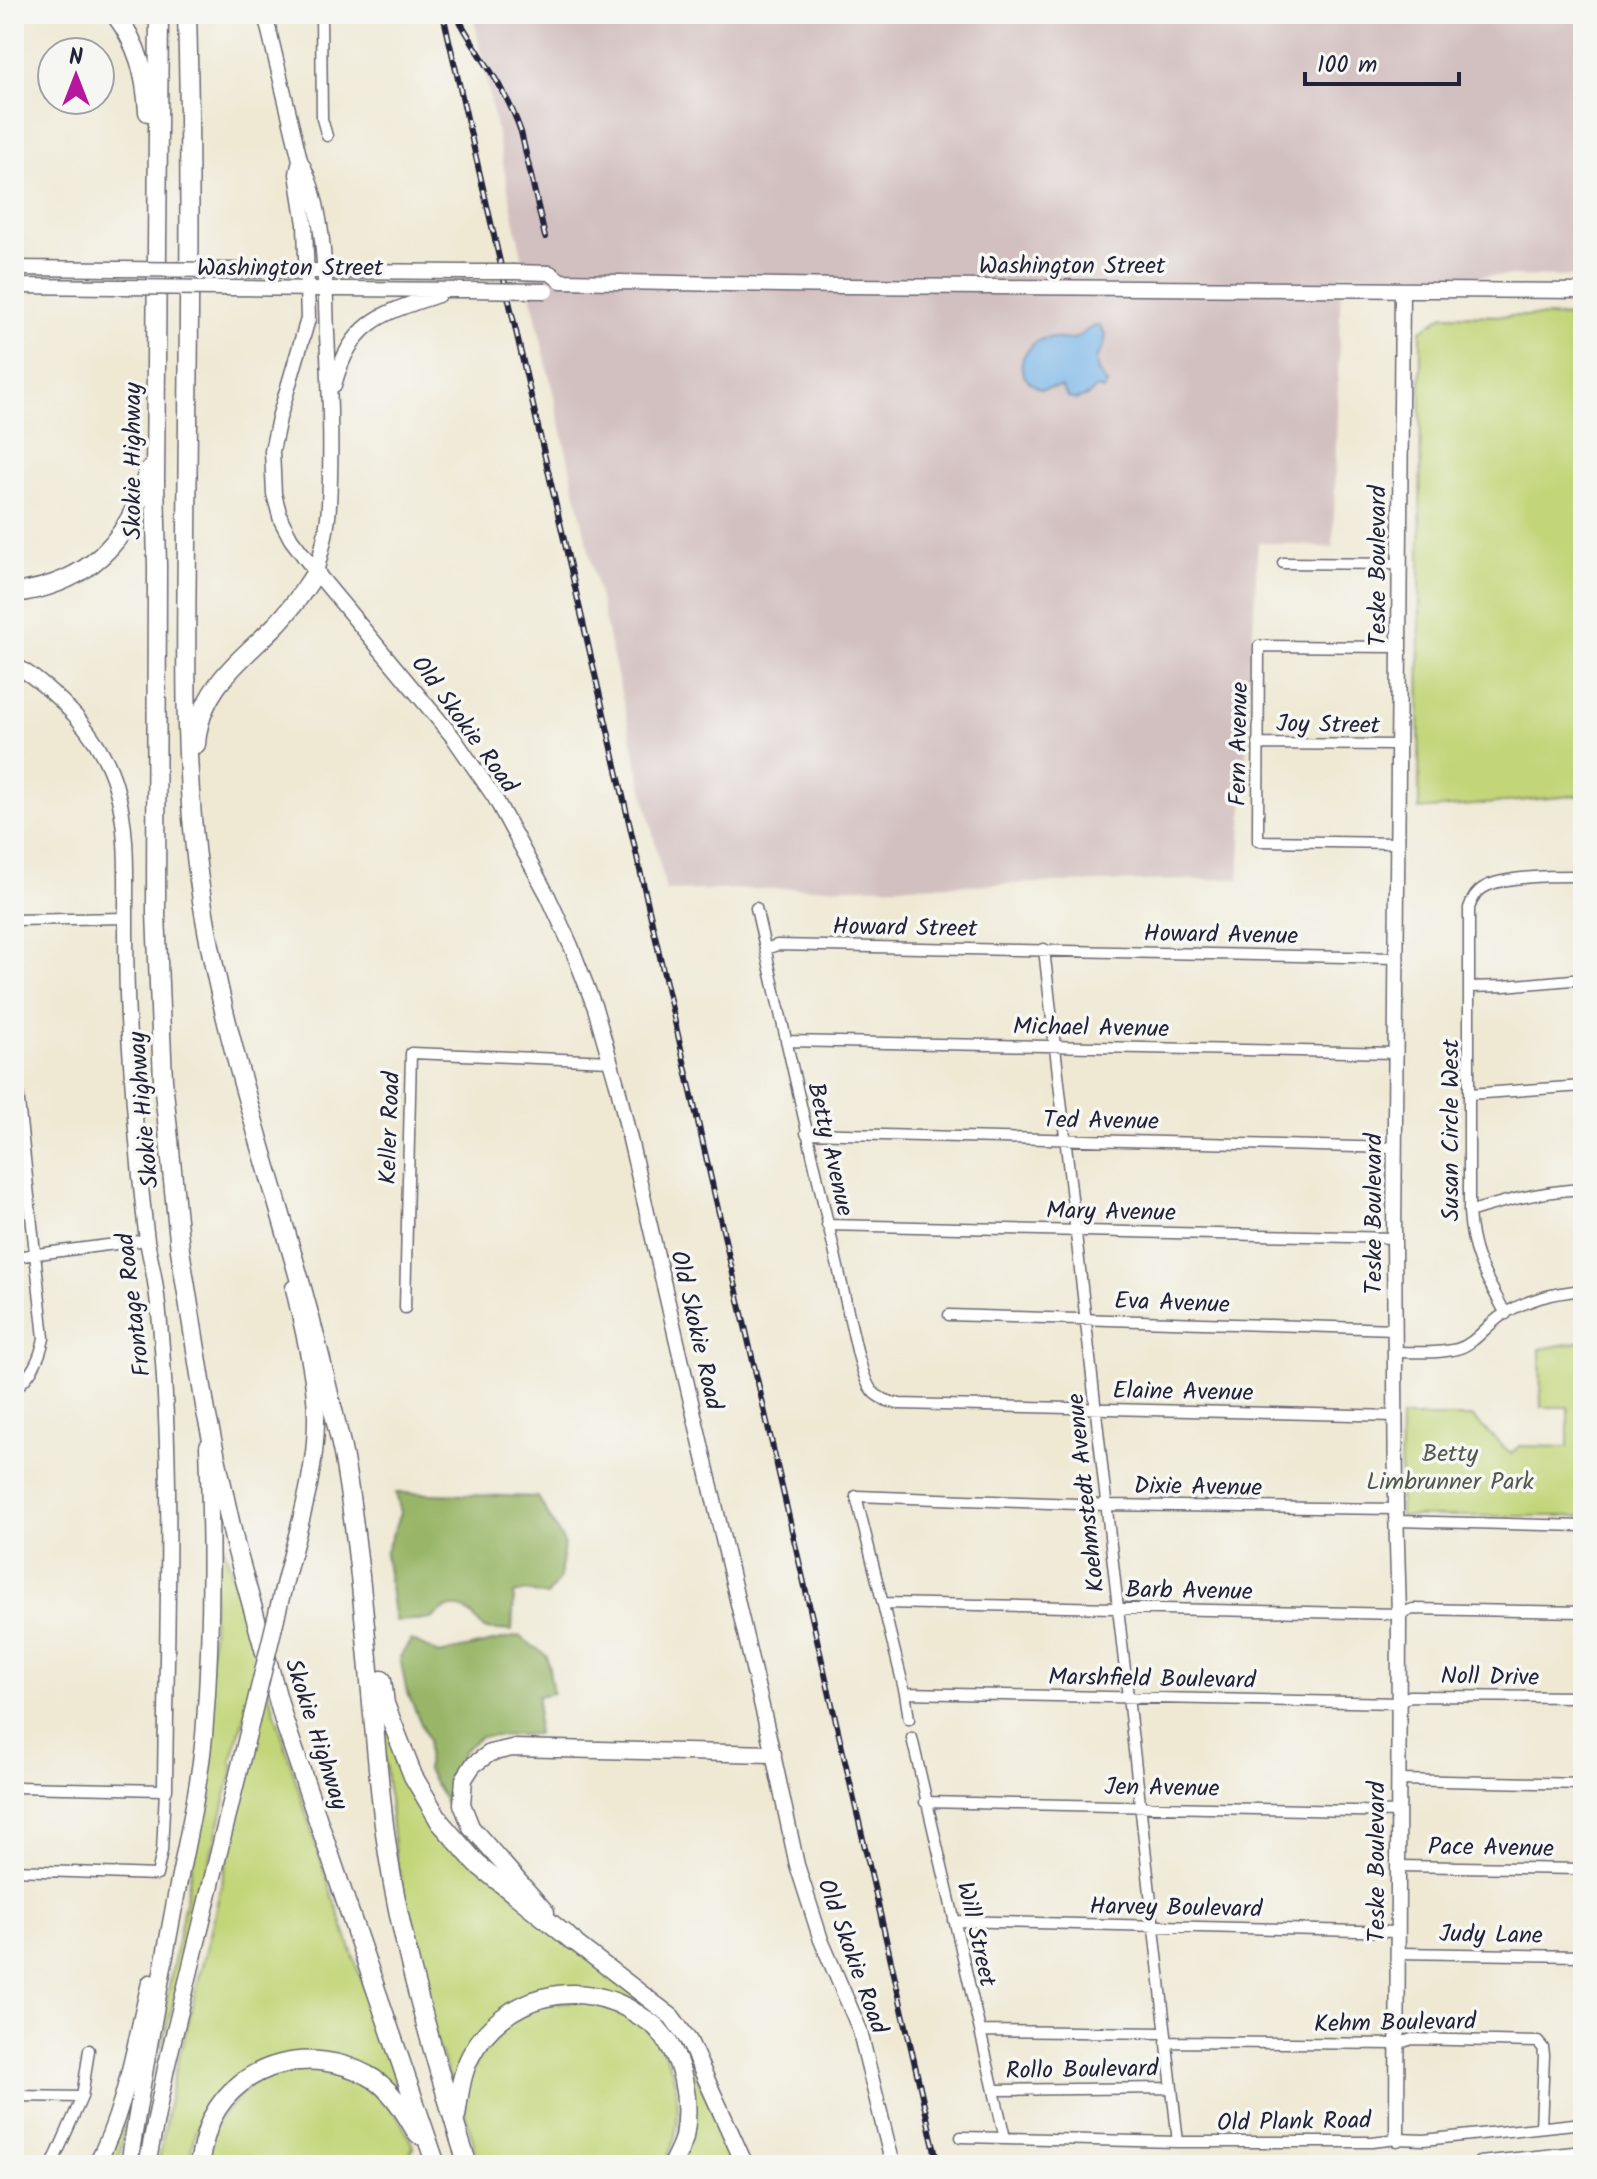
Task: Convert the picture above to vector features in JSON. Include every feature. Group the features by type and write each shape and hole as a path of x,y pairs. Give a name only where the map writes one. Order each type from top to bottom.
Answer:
{"highway":[{"path":"115,14 137,51 145,80 156,259"},
{"name":"Skokie Highway","path":"159,14 156,913 159,1024 180,1250 206,1412 235,1544 284,1721 436,2165"},
{"name":"Skokie Highway","path":"187,14 186,649 189,775 198,874 224,1015 311,1315 344,1460 393,1880 420,2005 468,2165"},
{"path":"14,593 62,582 94,562 113,544 129,523 143,492 156,417"},
{"path":"198,874 202,845 196,783 196,740 206,705 228,670 274,627 316,572"},
{"path":"344,1460 364,1539 385,1704 413,1776 440,1822 477,1864 573,1941"},
{"path":"454,2126 469,2058 495,2023 521,2006 545,1997 583,1994 601,1997 622,2004 655,2026 679,2063 686,2111 683,2138 672,2165"},
{"path":"199,2165 203,2138 226,2096 245,2080 272,2066 297,2060 333,2061 369,2075 394,2097 436,2165"}],"main road":[{"path":"147,2165 166,2068 314,1455 316,1415 312,1374 273,1190"},
{"path":"129,2165 140,2087 204,1736 211,1510 206,1412"},
{"path":"745,2165 689,2041 672,2017 573,1941 471,1827 462,1804 464,1779 473,1765 490,1753 512,1748 773,1754"},
{"path":"96,2165 117,2116 160,1942 175,1905"},
{"path":"1480,2165 1583,2154"}],"street":[{"path":"265,14 300,160 307,174 320,224 325,271 330,397 329,507 316,572"},
{"path":"321,14 322,119 327,136"},
{"name":"Old Skokie Road","path":"300,160 297,174 305,224 308,319 272,451 274,494 281,520 316,572 453,737 495,798 548,896 595,1008 611,1061 797,1865 821,1940 859,2028 893,2165"},
{"name":"Washington Street","path":"14,268 550,273 561,281 859,286 1583,291"},
{"name":"Washington Street","path":"14,286 552,291 561,281"},
{"path":"330,397 344,355 368,324 397,307 451,290"},
{"name":"Teske Boulevard","path":"1397,2139 1399,1614 1394,1238 1402,290"},
{"path":"1283,563 1399,564"},
{"name":"Fern Avenue","path":"1397,843 1258,841 1258,744 1259,646 1398,647"},
{"name":"Frontage Road","path":"14,664 37,679 70,710 95,743 111,771 123,818 130,1040 147,1240 160,1324 165,1398 168,1484 165,1790"},
{"name":"Joy Street","path":"1258,744 1398,745"},
{"name":"Susan Circle West","path":"1506,1314 1478,1262 1471,1240 1469,908 1481,889 1491,884 1516,879 1583,876"},
{"name":"Betty Avenue","path":"756,908 858,1355 865,1378 876,1395"},
{"path":"14,920 126,918"},
{"name":"Howard Street","path":"766,949 777,945 1044,949"},
{"name":"Howard Avenue","path":"1044,949 1396,958"},
{"name":"Koehmstedt Avenue","path":"1044,949 1178,2142"},
{"path":"1470,987 1583,979"},
{"name":"Michael Avenue","path":"786,1041 1396,1053"},
{"name":"Keller Road","path":"405,1308 411,1053 611,1061"},
{"path":"14,1055 44,1338 41,1355 32,1371 14,1389"},
{"path":"1469,1094 1583,1086"},
{"name":"Ted Avenue","path":"806,1133 1395,1148"},
{"path":"1469,1212 1529,1195 1583,1189"},
{"name":"Mary Avenue","path":"827,1225 1394,1238"},
{"path":"14,1257 147,1240"},
{"path":"1395,1352 1456,1349 1468,1344 1506,1314 1537,1299 1583,1290"},
{"name":"Eva Avenue","path":"949,1315 1395,1329"},
{"name":"Elaine Avenue","path":"876,1395 882,1401 900,1404 1396,1416"},
{"name":"Dixie Avenue","path":"883,1603 856,1496 1396,1515 1583,1526"},
{"path":"883,1603 909,1719"},
{"name":"Barb Avenue","path":"883,1603 1399,1614 1413,1609 1583,1612"},
{"name":"Marshfield Boulevard","path":"905,1693 1399,1703"},
{"name":"Noll Drive","path":"1399,1703 1410,1696 1583,1697"},
{"name":"Will Street","path":"912,1738 1005,2138"},
{"path":"1399,1780 1583,1784"},
{"path":"14,1787 165,1790 162,1851 157,1875 14,1870"},
{"name":"Jen Avenue","path":"925,1802 1399,1812"},
{"name":"Pace Avenue","path":"1398,1866 1583,1869"},
{"name":"Harvey Boulevard","path":"954,1921 1398,1932"},
{"name":"Judy Lane","path":"1398,1953 1583,1956"},
{"name":"Kehm Boulevard","path":"980,2031 1397,2044 1412,2039 1538,2042 1544,2055 1541,2127"},
{"path":"52,2165 82,2097 89,2050"},
{"name":"Rollo Boulevard","path":"994,2090 1171,2088"},
{"path":"14,2096 82,2097"},
{"name":"Old Plank Road","path":"961,2137 1372,2142 1424,2140 1583,2123"}],"shaded area":[{"path":"473,14 1583,14 1583,277 1341,274 1333,548 1258,542 1239,879 666,891 518,238"}],"green space":[{"path":"1444,315 1583,317 1583,795 1419,810 1421,330"},
{"name":"Betty Limbrunner Park","path":"1583,1341 1583,1516 1400,1516 1401,1417 1472,1417 1511,1454 1519,1446 1568,1447 1568,1407 1541,1407 1540,1349"},
{"path":"396,1493 538,1497 564,1543 560,1578 547,1596 526,1591 514,1594 512,1631 484,1629 466,1610 454,1607 447,1608 432,1619 395,1621 385,1553 401,1513"},
{"path":"218,1528 323,1868 389,2060 417,2130 391,2087 291,2055 201,2119 188,2165 158,2165 173,2081 255,1735 246,1710 162,2047 159,2041 201,1817"},
{"path":"519,1636 547,1656 553,1693 538,1696 537,1734 480,1737 463,1751 446,1803 427,1770 428,1740 406,1689 400,1657 411,1640 439,1654"},
{"path":"378,1695 424,1811 663,2018 694,2071 737,2165 677,2165 685,2075 631,2003 519,1999 453,2087 436,2043 395,1855"},
{"path":"595,2000 640,2023 661,2046 668,2060 678,2105 674,2140 664,2165 480,2165 465,2113 467,2080 487,2038 532,2004"},
{"path":"316,2064 372,2084 404,2125 417,2165 202,2165 213,2125 255,2079"},
{"path":"133,2076 118,2165 100,2165"}],"water":[{"path":"1100,326 1106,335 1096,359 1098,371 1107,385 1103,390 1097,388 1075,400 1068,397 1061,387 1040,389 1025,377 1023,358 1035,343 1047,338 1073,339"}],"railway":[{"path":"443,14 938,2165"},
{"path":"456,14 515,115 545,237"}]}
